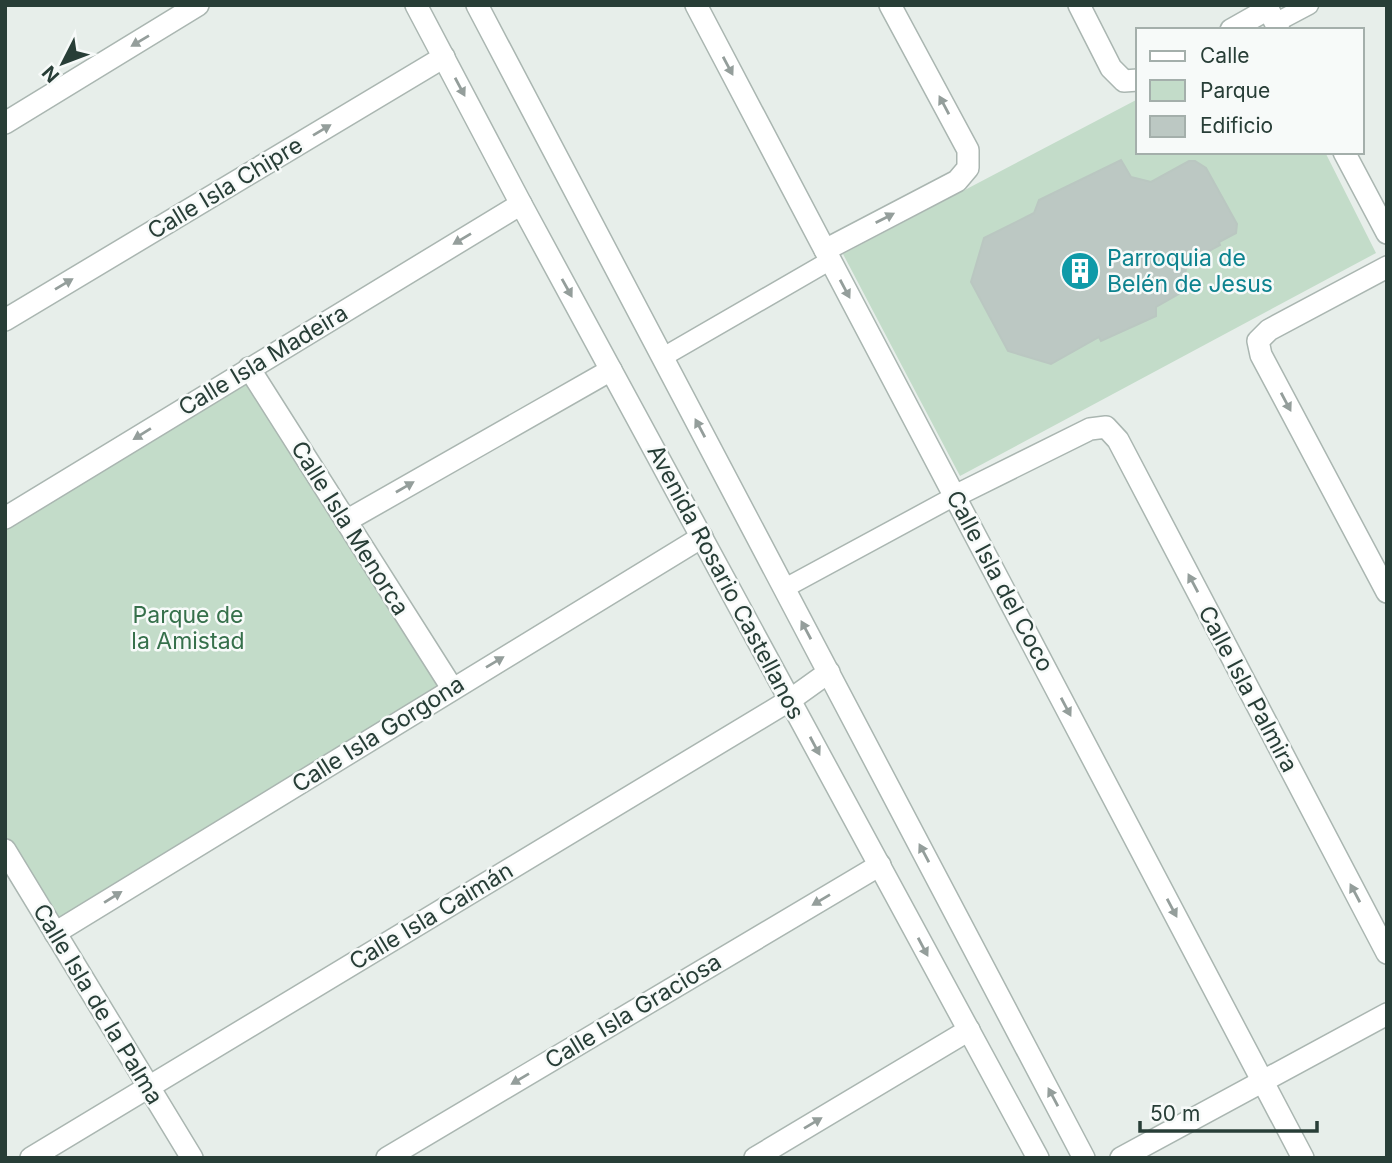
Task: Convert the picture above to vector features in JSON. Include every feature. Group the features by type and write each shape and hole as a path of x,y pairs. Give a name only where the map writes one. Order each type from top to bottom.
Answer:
{"street":[{"path":"5,123 198,5"},
{"name":"Avenida Rosario Castellanos","path":"416,5 1038,1158"},
{"path":"477,5 1084,1158"},
{"name":"Calle Isla del Coco","path":"696,5 1303,1158"},
{"path":"663,357 828,255 957,181 968,168 968,150 890,5"},
{"path":"1079,5 1111,68 1131,80"},
{"path":"1237,28 1309,5"},
{"name":"Calle Isla Chipre","path":"5,320 444,57"},
{"path":"1345,154 1387,233"},
{"name":"Calle Isla Madeira","path":"5,518 521,204"},
{"path":"1387,267 1269,331 1258,341 1261,355 1387,592"},
{"name":"Calle Isla Menorca","path":"248,368 452,688"},
{"path":"346,521 611,370"},
{"name":"Calle Isla Palmira","path":"955,496 1090,429 1106,427 1118,440 1387,953"},
{"path":"785,588 955,496"},
{"name":"Calle Isla Gorgona","path":"55,933 702,537"},
{"name":"Calle Isla Caimán","path":"31,1158 790,700 829,672"},
{"name":"Calle Isla de la Palma","path":"5,850 192,1158"},
{"name":"Calle Isla Graciosa","path":"387,1158 880,865"},
{"path":"1121,1158 1387,1014"},
{"path":"755,1158 969,1030"}],"green space":[{"path":"1136,100 1136,154 1326,154 1376,253 960,476 843,254"},
{"name":"Parque de la Amistad","path":"246,379 440,685 57,921 5,835 5,527"}],"building":[{"name":"Parroquia de Belén de Jesus","path":"1121,160 1131,177 1151,182 1189,161 1195,161 1206,168 1237,224 1236,233 1187,263 1182,292 1156,307 1156,316 1101,341 1099,337 1051,364 1008,351 971,282 984,238 1034,213 1039,200"}],"place":[{"name":"Parroquia de Belén de Jesus","path":"1080,271"}]}
